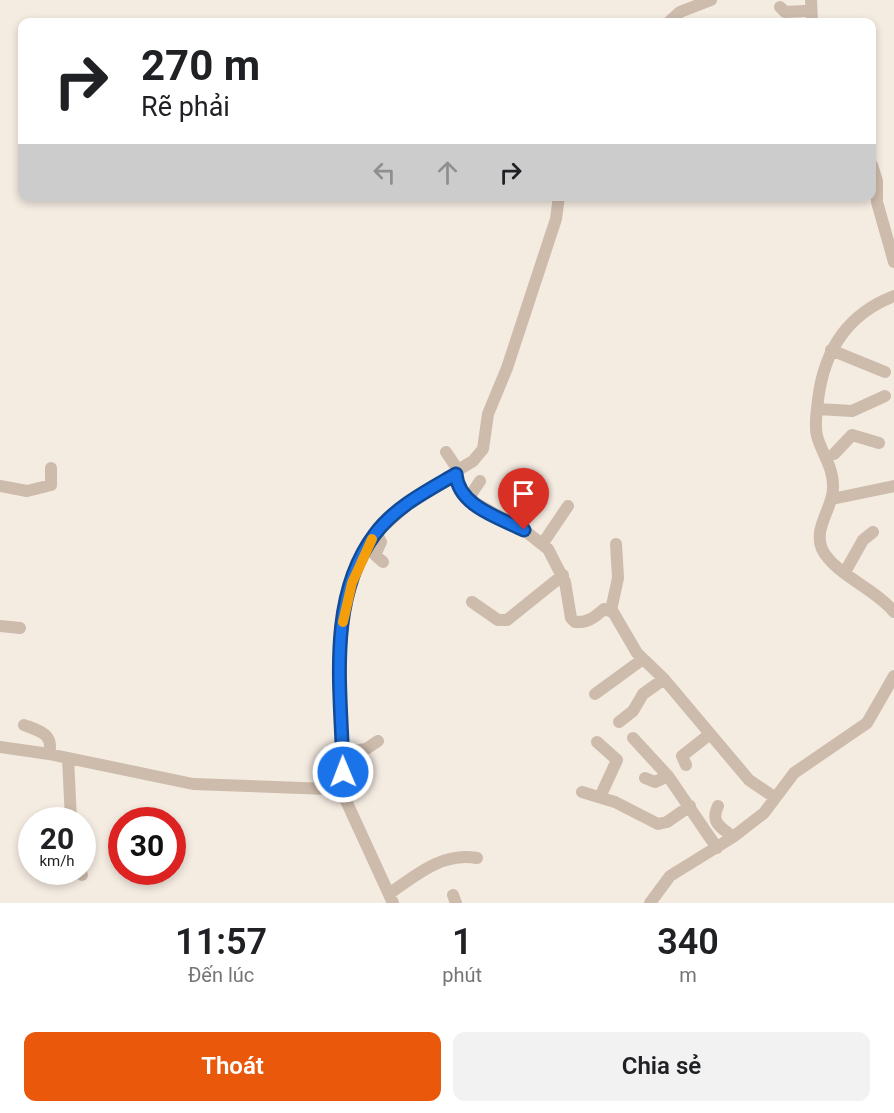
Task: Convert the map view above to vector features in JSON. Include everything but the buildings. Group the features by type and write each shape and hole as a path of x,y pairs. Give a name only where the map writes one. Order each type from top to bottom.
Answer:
{"street":[{"path":"673,18 680,12 711,0"},
{"path":"780,7 785,12 809,11"},
{"path":"876,178 877,202 894,262"},
{"path":"477,858 463,855 441,861 391,899 342,792 340,659 344,610 358,564 376,533 414,499 473,461 483,449 488,414 507,368 556,219 558,201"},
{"path":"894,296 844,328 831,350 824,369 817,409 817,436 830,457 833,477 832,499 821,528 820,542 826,555 894,612"},
{"path":"831,350 885,372"},
{"path":"817,409 852,411 885,396"},
{"path":"830,457 852,435 879,443"},
{"path":"446,452 457,472 458,483 468,499 543,543 563,575 568,613 575,622 588,621 604,609 611,610"},
{"path":"0,486 27,491 51,485 51,468"},
{"path":"468,499 480,481"},
{"path":"832,499 894,486"},
{"path":"543,543 567,506"},
{"path":"845,572 863,540 873,532"},
{"path":"376,533 381,542 375,555 383,562"},
{"path":"616,544 618,578 611,610 619,634 664,679 749,780 774,797"},
{"path":"472,602 498,620 507,620 563,575"},
{"path":"0,626 20,628"},
{"path":"595,694 643,659"},
{"path":"651,903 670,876 717,848 764,813 784,782 803,766 867,723 894,676"},
{"path":"619,722 633,711 643,694 664,679"},
{"path":"24,725 47,735 51,747 49,754"},
{"path":"686,765 682,756 710,734"},
{"path":"633,738 668,776 717,848"},
{"path":"343,753 366,749 378,741"},
{"path":"597,742 617,760 600,797"},
{"path":"0,747 49,754 193,784 328,789 342,792"},
{"path":"68,758 70,807"},
{"path":"645,778 655,782 668,776"},
{"path":"582,792 626,807 658,824 667,822 690,806"},
{"path":"718,806 714,815 715,822 733,837"}],"slow traffic":[{"path":"343,622 344,610 358,564 372,539"}],"route":[{"path":"343,772 340,659 344,610 358,564 376,533 414,499 456,474 460,489 468,499 484,510 524,530"}]}
